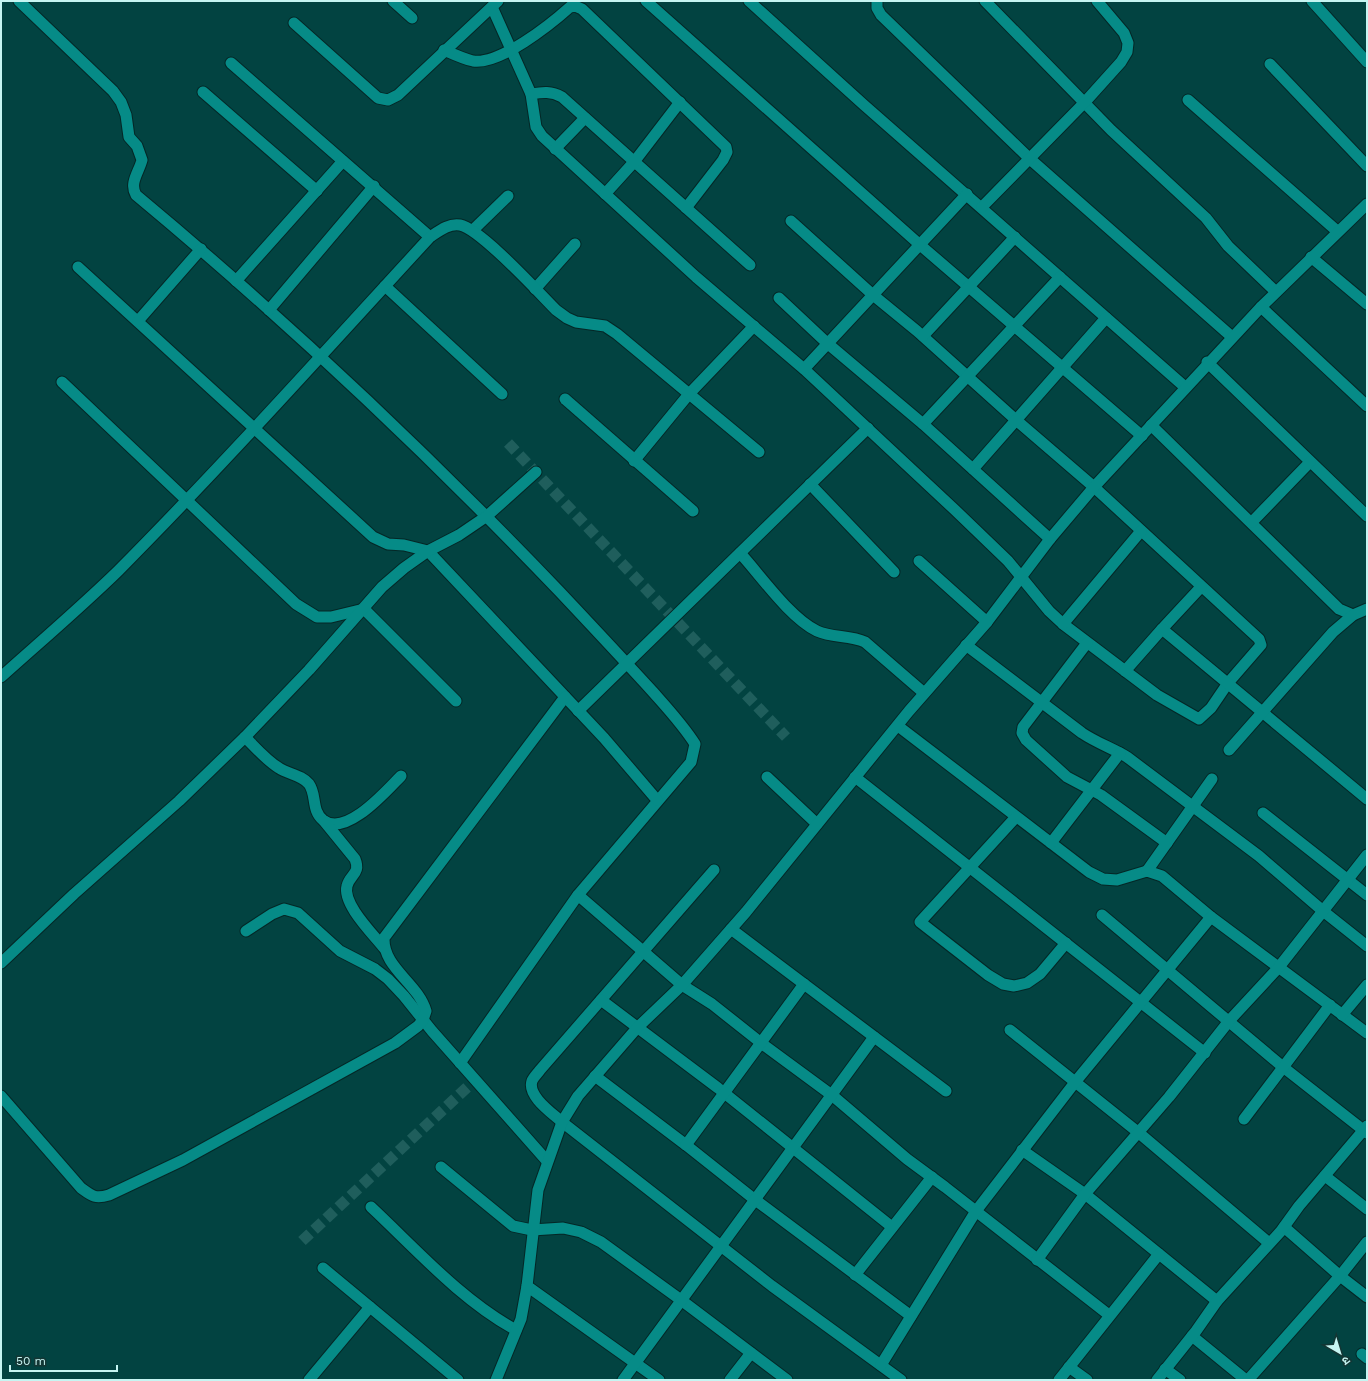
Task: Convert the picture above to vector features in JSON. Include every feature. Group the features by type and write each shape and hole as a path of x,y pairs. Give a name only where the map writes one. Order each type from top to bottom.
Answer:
{"street":[{"path":"19,1 113,91 121,102 126,116 129,137 137,146 142,160 132,188 136,195 201,249 269,310 447,475 626,662 686,730 695,744 691,762 657,800 578,895 460,1063"},
{"path":"392,1 412,18"},
{"path":"646,1 968,287 1142,436"},
{"path":"749,1 864,105 1186,387"},
{"path":"878,1 877,8 881,15 1030,159 1232,337"},
{"path":"985,1 1112,130 1206,218 1228,246 1276,292"},
{"path":"982,207 1085,102 1121,62 1127,52 1128,43 1124,33 1097,1"},
{"path":"1312,2 1367,62"},
{"path":"294,23 378,98 388,100 398,95 444,50 495,4 511,50 531,94 536,127 555,148 696,277 804,369 868,428 977,531 1021,575 1049,611 1063,624 1157,695 1199,719 1211,708 1228,683 1261,646 1259,640 1094,487 968,378 923,336 873,295 791,221"},
{"path":"444,50 474,61 490,59 511,50 534,36 570,7 575,6 582,9 722,141 726,147 727,152 724,160 686,208"},
{"path":"231,63 343,161 374,186 430,237"},
{"path":"1270,64 1367,166"},
{"path":"203,92 317,191"},
{"path":"531,94 546,92 554,93 562,97 750,266"},
{"path":"1188,100 1337,231"},
{"path":"605,194 634,162 680,102"},
{"path":"555,148 585,118"},
{"path":"236,281 343,161"},
{"path":"269,310 374,186"},
{"path":"804,369 967,194"},
{"path":"472,230 508,196"},
{"path":"498,1379 521,1319 527,1286 532,1230 538,1190 562,1122 578,1096 637,1028 682,985 731,929 924,693 986,622 1021,575 1094,487 1142,436 1207,362 1260,307 1337,231 1367,204"},
{"path":"1,677 61,625 117,571 254,428 430,237 441,229 452,225 462,225 486,240 535,289 567,318 576,322 605,326 617,334 759,452"},
{"path":"923,336 1015,237"},
{"path":"535,289 575,244"},
{"path":"138,321 201,249"},
{"path":"1311,257 1367,304"},
{"path":"78,267 373,537 388,544 428,551 578,711 657,800"},
{"path":"923,424 968,378 1013,326 1060,277"},
{"path":"385,286 502,394"},
{"path":"779,298 828,343 923,424 1050,539"},
{"path":"1260,307 1366,404"},
{"path":"973,469 1106,318"},
{"path":"634,461 689,394 754,326"},
{"path":"1207,362 1367,516"},
{"path":"62,382 296,604 308,613 317,617 331,617 364,609"},
{"path":"565,399 634,461 693,511"},
{"path":"1151,425 1340,609 1353,615"},
{"path":"578,711 626,662 868,428"},
{"path":"1252,522 1310,462"},
{"path":"1,963 74,894 178,801 245,737 309,670 382,587 404,568 428,551 459,535 487,516 536,472"},
{"path":"810,484 894,572"},
{"path":"1063,624 1141,531"},
{"path":"740,553 794,614 807,626 820,632 855,638 865,642 924,693"},
{"path":"919,562 986,622"},
{"path":"1126,671 1201,587"},
{"path":"364,609 456,701"},
{"path":"1229,750 1333,632 1353,615 1367,609"},
{"path":"1162,629 1367,799"},
{"path":"1087,643 1041,702 1023,727 1022,733 1026,740 1067,776 1101,795 1167,843"},
{"path":"966,645 1097,743 1120,753 1259,856 1323,911 1367,946"},
{"path":"384,948 384,938 565,697"},
{"path":"898,726 1088,872 1103,879 1117,880 1147,871 1162,876 1211,917 1367,1033"},
{"path":"1,1096 81,1188 90,1195 99,1198 109,1195 183,1160 253,1122 394,1043 411,1032 423,1020 426,1011 424,1003 390,960 384,948 348,901 347,886 357,870 358,865 314,806 309,784 303,779 280,769 245,737"},
{"path":"1051,843 1120,753"},
{"path":"324,820 340,823 356,817 401,776"},
{"path":"767,777 817,824"},
{"path":"855,777 1141,1001 1205,1053"},
{"path":"1147,871 1212,779"},
{"path":"1263,813 1367,895"},
{"path":"1016,817 920,922 988,975 1003,984 1014,986 1027,983 1040,974 1066,943"},
{"path":"1037,1260 1085,1194 1139,1133 1205,1053 1229,1020 1279,967 1367,855"},
{"path":"714,870 532,1081 532,1089 537,1100 562,1122 772,1286 901,1380"},
{"path":"578,895 682,985 712,1004 832,1096 895,1149 1109,1315"},
{"path":"246,930 272,914 284,909 298,913 340,951 375,969 388,979 547,1161"},
{"path":"1102,915 1229,1020 1283,1067 1366,1130 1284,1227 1217,1301 1192,1336 1157,1380"},
{"path":"881,1365 976,1211 1076,1081 1211,917"},
{"path":"731,929 946,1090"},
{"path":"686,1145 804,984"},
{"path":"1342,1015 1367,985"},
{"path":"601,1000 724,1093 892,1227"},
{"path":"1244,1120 1330,1005"},
{"path":"1010,1030 1076,1081 1269,1243"},
{"path":"624,1380 681,1300 722,1247 754,1199 794,1149 874,1037"},
{"path":"595,1076 754,1199 911,1316"},
{"path":"1022,1150 1085,1194 1217,1301"},
{"path":"441,1167 513,1226 532,1230 563,1228 581,1232 601,1242 787,1380"},
{"path":"1326,1176 1367,1209"},
{"path":"855,1275 932,1177"},
{"path":"371,1207 474,1303 516,1330"},
{"path":"1284,1227 1340,1276 1367,1297"},
{"path":"1192,1336 1247,1380 1340,1276 1367,1242"},
{"path":"1059,1380 1109,1315 1159,1254"},
{"path":"323,1268 458,1380"},
{"path":"527,1286 658,1380"},
{"path":"309,1380 370,1307"},
{"path":"730,1380 751,1353"},
{"path":"1069,1367 1087,1380"},
{"path":"1165,1369 1180,1380"}],"tunnel":[{"path":"508,443 786,737"},
{"path":"302,1241 475,1080"}]}
